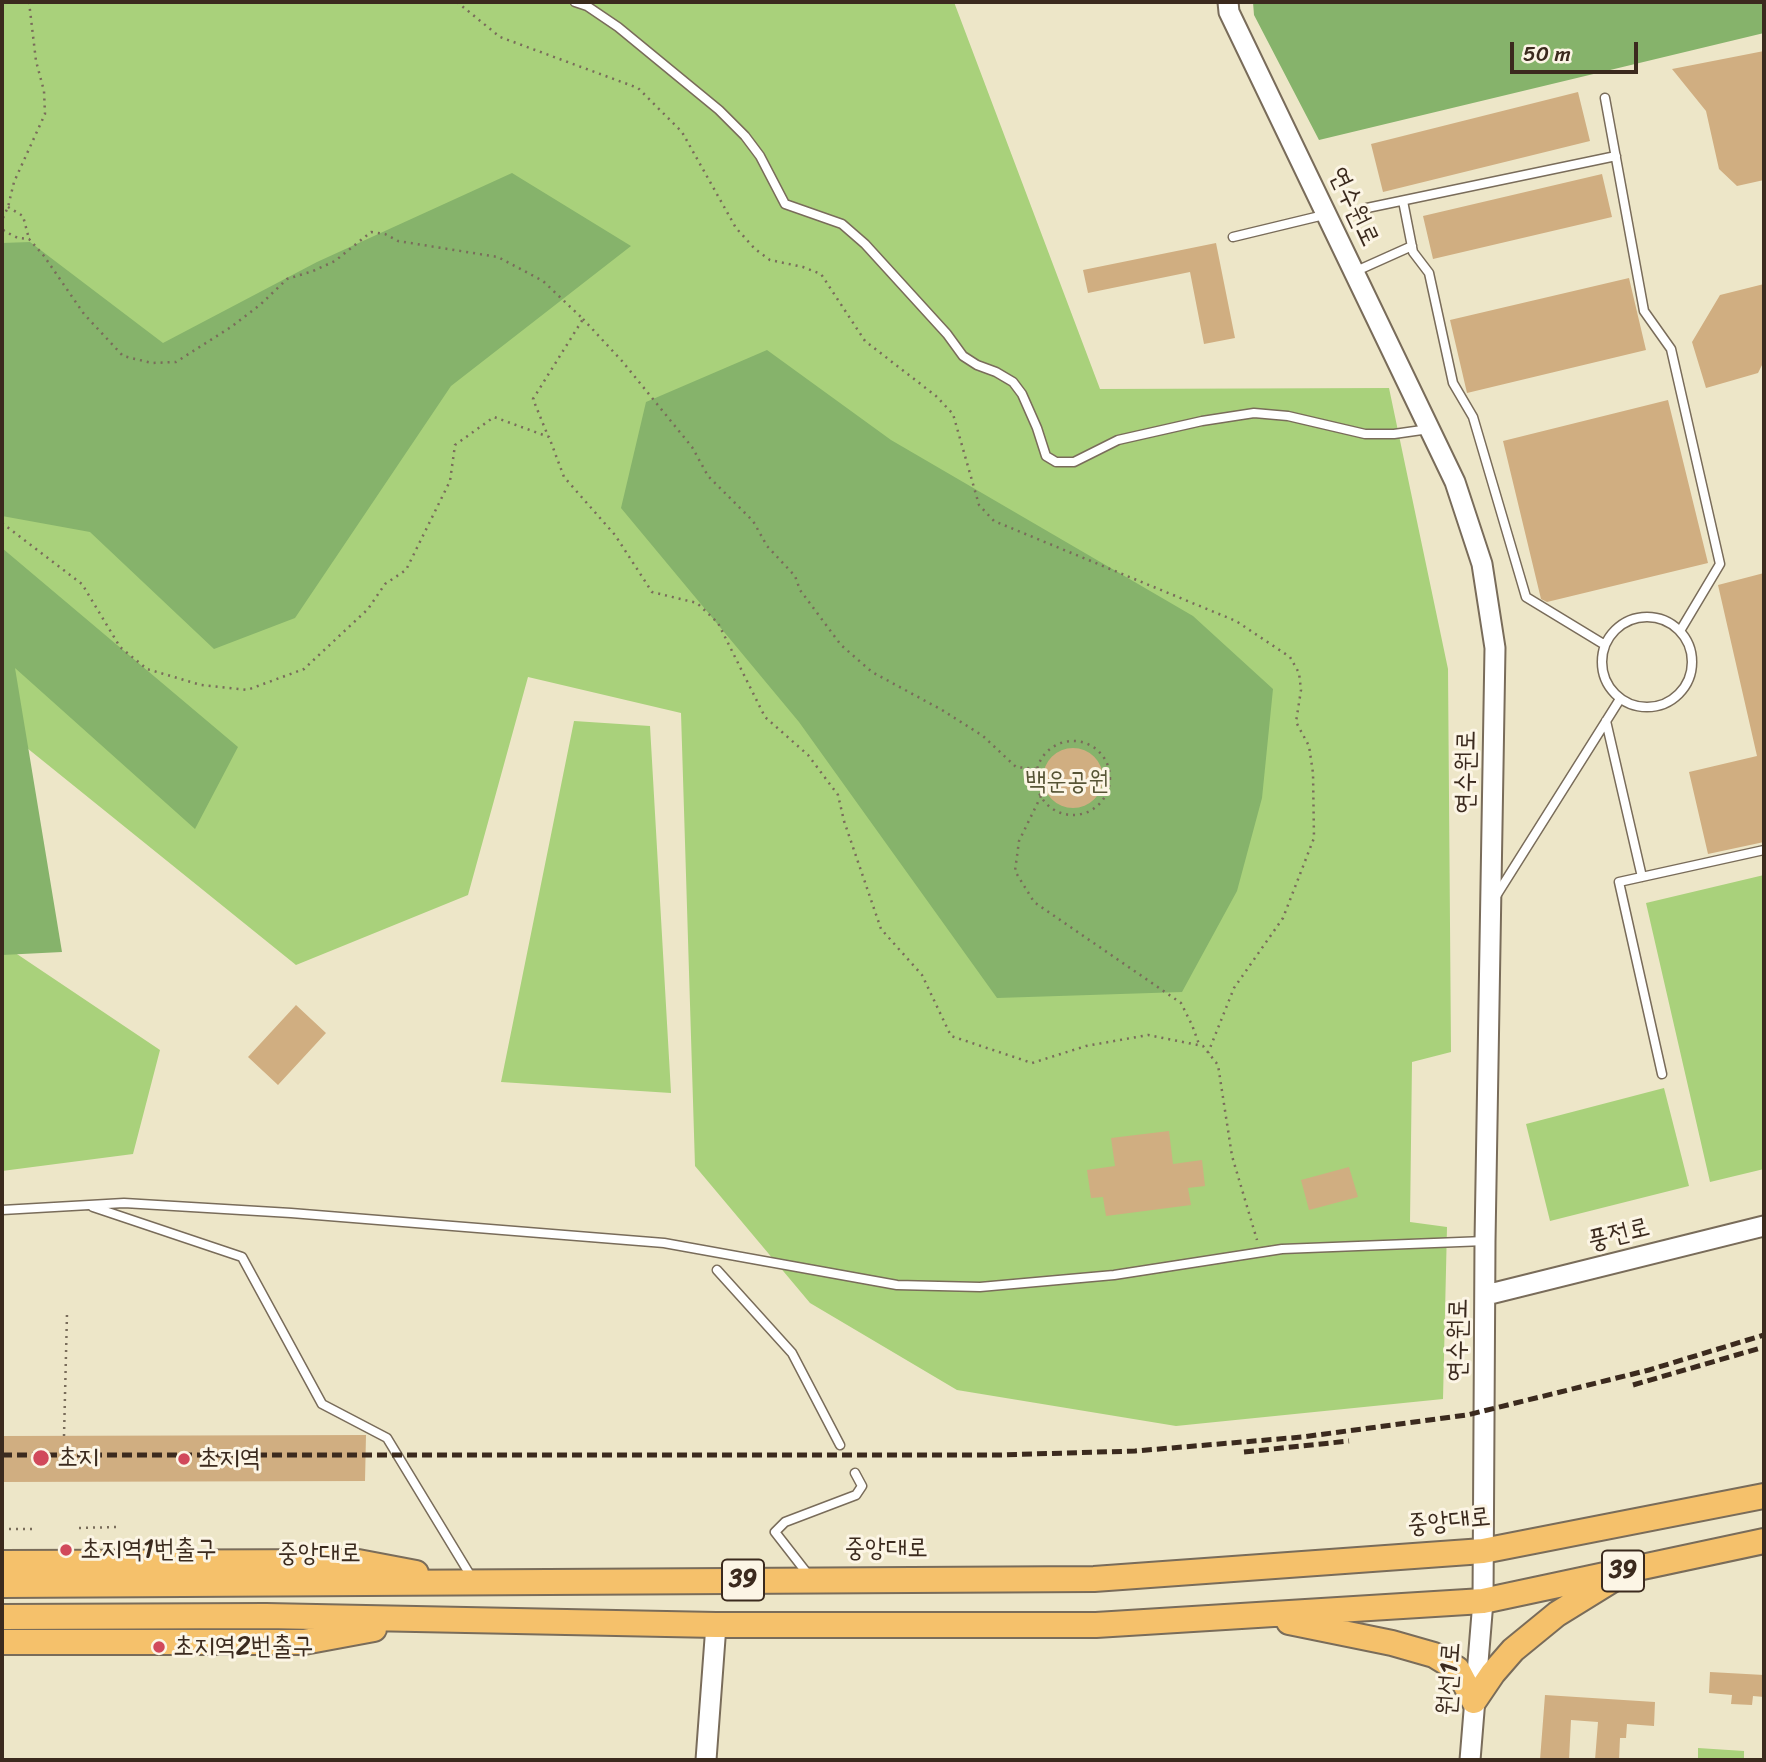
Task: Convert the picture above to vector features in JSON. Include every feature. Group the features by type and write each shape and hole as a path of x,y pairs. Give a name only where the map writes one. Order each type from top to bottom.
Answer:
{"main road":[{"name":"중앙대로","path":"2,1586 1094,1579 1483,1551 1764,1496"},
{"name":"39","path":"2,1617 266,1616 716,1625 1096,1625 1483,1601 1764,1541"},
{"path":"2,1563 358,1562 476,1583"},
{"path":"1254,1615 1392,1643 1434,1655 1457,1669 1474,1701 1493,1673 1526,1639 1557,1614 1628,1570"},
{"path":"2,1642 304,1642 429,1620"}],"street":[{"name":"연수원로","path":"1228,2 1230,12 1455,482 1482,564 1495,648 1485,1241 1483,1601"},
{"name":"풍전로","path":"1486,1295 1764,1226"},
{"name":"원선1로","path":"1471,1760 1483,1601"},
{"path":"706,1760 716,1625"}],"lane":[{"path":"575,2 587,6 618,27 719,110 745,136 760,156 785,204 842,224 865,244 947,334 963,356 1013,382 1037,428 1046,456 1056,462 1074,463 1118,440 1254,413 1288,416 1365,434 1394,434 1429,429"},
{"path":"1605,98 1644,311 1671,349 1720,564 1680,631"},
{"path":"1367,208 1616,156"},
{"path":"1403,201 1413,252 1429,273 1453,383 1473,417 1526,597 1605,645"},
{"path":"1233,237 1327,214"},
{"path":"1354,272 1412,246"},
{"path":"1639,618 1668,622 1680,631 1689,643 1692,673 1676,698 1663,705 1648,708 1633,706 1620,699 1609,688 1603,674 1602,660 1605,645 1613,632 1625,623 1639,618"},
{"path":"1491,905 1620,699"},
{"path":"1606,722 1642,877"},
{"path":"1662,1074 1619,882 1764,850"},
{"path":"2,1210 124,1203 291,1213 664,1243 897,1285 980,1287 1114,1275 1282,1249 1485,1241"},
{"path":"87,1205 242,1257 323,1404 387,1438 476,1583"},
{"path":"717,1270 792,1353 840,1445"},
{"path":"812,1579 775,1532 785,1522 856,1495 862,1486 855,1473"}],"path":[{"path":"29,2 36,61 44,91 45,114 14,182 2,220 4,231 18,238 29,239"},
{"path":"457,2 500,37 638,88 682,132 736,228 755,249 770,260 821,274 865,341 936,396 953,414 979,505 994,522 1236,621 1290,657 1299,673 1301,690 1296,722 1309,746 1313,773 1314,838 1283,918 1234,988 1208,1053"},
{"path":"8,207 23,216 29,239 84,314 123,356 152,363 176,362 190,355 261,304 287,279 335,261 371,232 385,234 398,241 498,257 543,281 622,361 692,447 708,476 753,521 767,546 795,576 800,590 841,645 872,672 983,736 1016,767 1038,769"},
{"path":"583,320 533,399 564,477 615,536 652,592 697,603 718,623 765,717 808,755 838,795 844,821 881,929 922,975 951,1036 1032,1063 1086,1046 1148,1035 1199,1045"},
{"path":"2,523 82,584 120,647 147,668 201,685 247,690 304,669 368,609 385,584 406,570 450,481 455,445 494,417 549,437"},
{"path":"1066,742 1090,745 1107,763 1109,788 1104,799 1084,814 1059,813 1041,796 1037,788 1038,769 1045,755 1054,747 1066,742"},
{"path":"1041,796 1019,841 1015,871 1034,902 1181,1003 1199,1045 1219,1066 1232,1156 1261,1253"},
{"path":"64,1436 66,1314"},
{"path":"79,1528 116,1527"},
{"path":"2,1529 33,1528"}],"green space":[{"name":"백운공원","path":"2,2 954,2 1100,389 1389,388 1448,669 1451,1052 1412,1062 1410,1222 1447,1227 1443,1399 1176,1426 957,1390 810,1303 695,1166 681,713 528,677 468,895 296,965 27,748 2,783"},
{"path":"1253,2 1764,2 1764,33 1319,140 1254,15"},
{"path":"512,173 631,246 451,386 295,618 214,649 90,532 2,516 2,243 30,242 163,343 317,262"},
{"path":"767,350 891,440 1193,616 1273,689 1262,798 1237,891 1182,992 997,998 799,722 621,508 646,402"},
{"path":"2,548 238,747 195,829 15,668 62,952 2,955"},
{"path":"574,721 650,726 671,1093 501,1082"},
{"path":"1764,875 1764,1169 1710,1182 1646,903"},
{"path":"2,944 160,1050 133,1154 2,1171"},
{"path":"1664,1088 1689,1186 1550,1221 1526,1124"},
{"path":"1698,1748 1744,1751 1744,1760 1698,1760"}],"building":[{"path":"1764,51 1764,180 1737,186 1719,169 1706,111 1672,69"},
{"path":"1578,92 1590,141 1383,192 1371,144"},
{"path":"1602,174 1612,217 1433,259 1423,216"},
{"path":"1216,243 1235,338 1204,344 1190,272 1088,293 1083,270"},
{"path":"1629,278 1646,350 1467,393 1450,320"},
{"path":"1764,284 1764,361 1758,373 1706,388 1692,342 1720,295"},
{"path":"1668,400 1708,563 1547,602 1541,599 1503,441"},
{"path":"1764,573 1764,842 1708,854 1689,772 1757,756 1718,585"},
{"path":"1073,748 1090,753 1098,761 1103,778 1098,795 1090,803 1073,808 1056,803 1048,795 1043,778 1048,761 1056,753"},
{"path":"296,1005 326,1033 278,1085 248,1057"},
{"path":"1169,1131 1173,1164 1202,1160 1205,1186 1188,1188 1191,1205 1106,1216 1103,1197 1091,1198 1087,1170 1115,1166 1111,1138"},
{"path":"1349,1167 1358,1197 1309,1210 1301,1180"},
{"name":"초지역","path":"366,1435 365,1481 2,1482 2,1436"},
{"path":"1710,1672 1764,1675 1764,1697 1753,1696 1752,1705 1731,1704 1732,1695 1709,1693"},
{"path":"1545,1695 1655,1702 1654,1726 1627,1724 1626,1738 1620,1738 1619,1760 1595,1760 1598,1722 1571,1720 1569,1760 1540,1760"}],"railway":[{"path":"2,1455 998,1455 1135,1451 1302,1437 1467,1415 1649,1370 1764,1335"},
{"path":"1633,1385 1764,1347"},
{"path":"1244,1452 1349,1441"}],"place":[{"name":"초지","path":"41,1458"},
{"name":"초지역","path":"184,1459"},
{"name":"초지역1번출구","path":"66,1550"},
{"name":"초지역2번출구","path":"159,1647"}]}
